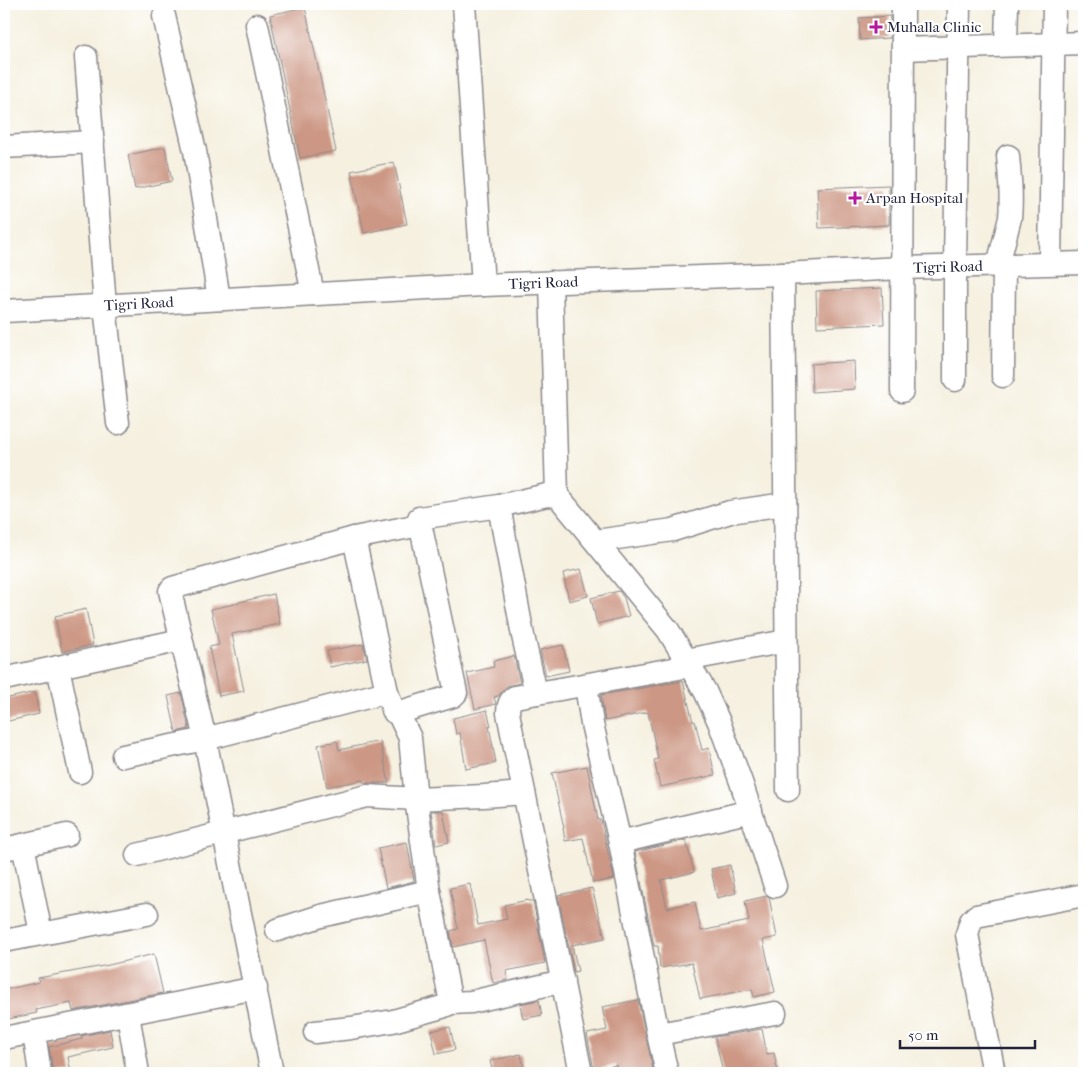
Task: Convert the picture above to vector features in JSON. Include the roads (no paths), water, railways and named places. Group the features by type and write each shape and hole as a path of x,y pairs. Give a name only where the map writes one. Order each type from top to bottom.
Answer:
{"street":[{"path":"464,4 483,285"},
{"path":"902,391 903,4"},
{"path":"955,380 959,4"},
{"path":"1006,45 1007,4"},
{"path":"1050,263 1054,4"},
{"path":"164,16 195,151 219,299"},
{"path":"257,25 313,294"},
{"path":"904,49 1084,43"},
{"path":"86,57 105,306 118,423"},
{"path":"4,147 93,142"},
{"path":"1003,376 1001,265 1011,210 1008,156"},
{"name":"Tigri Road","path":"4,311 483,285 956,266 1084,263"},
{"path":"783,274 788,790"},
{"path":"551,282 557,496"},
{"path":"354,538 387,692 392,710 398,713 453,696 456,693 419,518 499,506 547,495 557,496 668,630 705,691 719,722 751,811 775,886"},
{"path":"596,541 673,530 730,512 785,504"},
{"path":"499,506 523,636 536,693"},
{"path":"272,1073 205,738 170,591 172,588 354,538 420,525"},
{"path":"4,679 181,640"},
{"path":"581,1073 508,713 511,700 515,697 688,663 786,640"},
{"path":"58,667 80,772"},
{"path":"586,684 592,724 620,842 666,1073"},
{"path":"123,756 205,738 387,692"},
{"path":"398,713 410,738 416,799 429,891 451,1003"},
{"path":"136,855 367,796 416,799 524,793"},
{"path":"620,842 751,811"},
{"path":"41,933 14,847 67,835"},
{"path":"277,930 321,916 429,891"},
{"path":"994,1073 967,934 971,921 976,916 1084,894"},
{"path":"4,941 147,914"},
{"path":"315,1032 393,1021 451,1003 471,1002 563,981"},
{"path":"4,1038 256,988"},
{"path":"658,1034 775,1013"},
{"path":"128,1014 138,1073"},
{"path":"34,1033 40,1073"}],"place":[{"name":"Muhalla Clinic","path":"876,27"},
{"name":"Arpan Hospital","path":"855,198"}]}
